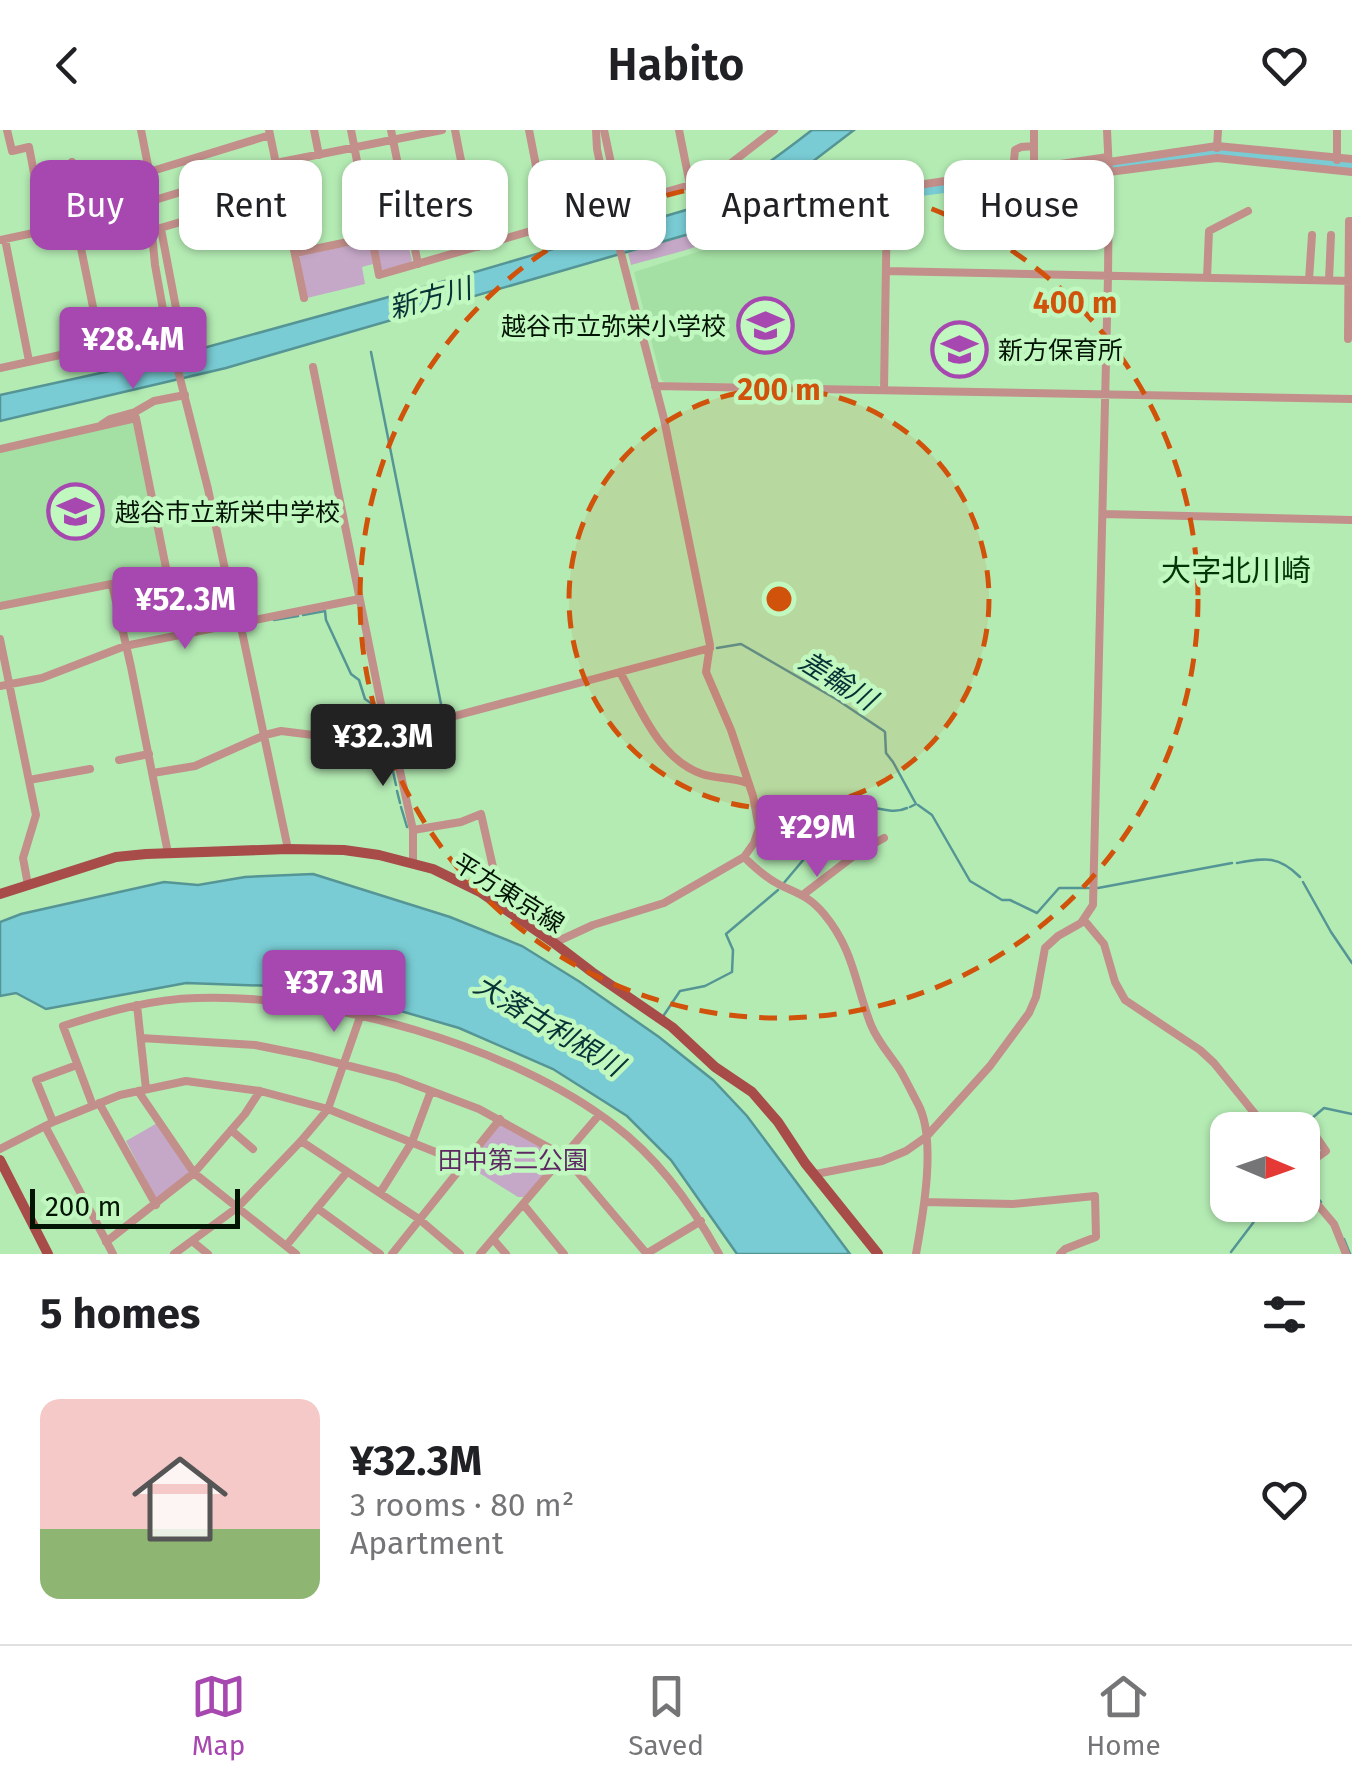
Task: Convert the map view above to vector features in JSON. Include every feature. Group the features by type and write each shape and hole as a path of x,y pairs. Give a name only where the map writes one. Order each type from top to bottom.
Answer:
{"main road":[{"name":"平方東京線","path":"0,894 116,857 288,849 361,852 413,862 457,880 672,1027 715,1067 752,1092 878,1254"},
{"path":"0,1160 48,1254"}],"street":[{"path":"7,130 12,150 28,147 31,160"},
{"path":"142,130 147,160"},
{"path":"314,130 319,155"},
{"path":"352,130 357,160"},
{"path":"292,160 355,148 392,135 442,130"},
{"path":"455,130 461,160"},
{"path":"529,130 535,160"},
{"path":"554,943 593,925 664,902 744,857 759,828 753,796 731,730 706,672 710,648 672,454 612,218 596,130"},
{"path":"604,130 610,160"},
{"path":"679,130 686,166"},
{"path":"754,130 757,144"},
{"path":"736,160 774,130"},
{"path":"1034,130 1034,160"},
{"path":"1106,130 1108,160 1217,146 1352,159"},
{"path":"1217,158 1218,130"},
{"path":"1336,169 1337,130"},
{"path":"159,169 270,132 275,160"},
{"path":"392,135 418,264"},
{"path":"1012,160 1015,150 1034,146"},
{"path":"1114,171 1217,158 1352,172"},
{"path":"1207,278 1210,231 1248,211"},
{"path":"1348,338 1352,220"},
{"path":"29,362 3,239 30,233"},
{"path":"1310,280 1312,235"},
{"path":"1329,280 1331,235"},
{"path":"294,253 342,243"},
{"path":"0,368 180,329 159,248"},
{"path":"85,250 101,346"},
{"path":"157,250 162,302 241,626 288,849"},
{"path":"293,250 304,298"},
{"path":"374,250 379,274 467,250"},
{"path":"884,390 886,250"},
{"path":"816,1174 882,1160 906,1151 926,1137 990,1066 1029,1013 1046,948 1084,920 1093,904 1108,250"},
{"path":"886,271 1351,281"},
{"path":"313,367 387,734 395,748 413,830 413,862"},
{"path":"655,386 1352,400"},
{"path":"96,427 154,401 184,393"},
{"path":"0,449 136,418 167,574 0,606"},
{"path":"1103,514 1352,520"},
{"path":"112,584 168,853"},
{"path":"5,685 42,678 124,646 359,599"},
{"path":"0,639 5,685 36,815 23,858 28,885"},
{"path":"387,734 710,648"},
{"path":"620,672 655,735 676,756 692,770 748,784"},
{"path":"153,773 195,766 265,734 281,732 376,742 385,740 387,734"},
{"path":"119,760 149,754"},
{"path":"29,780 90,769"},
{"path":"413,830 461,822 481,814 498,905"},
{"path":"804,894 860,851 884,838"},
{"path":"744,857 778,884 804,894 824,915 848,952 884,1050 919,1106 926,1137 925,1202 916,1254"},
{"path":"1084,920 1104,944 1115,982 1125,1000 1214,1063 1253,1112"},
{"path":"156,1205 96,1104 63,1026 137,1005 233,997 326,1009 416,1029 482,1053 577,1099 613,1123 652,1159 701,1222 719,1254"},
{"path":"137,1005 142,1090 194,1173 296,1254"},
{"path":"174,1254 238,1207 328,1109 360,1016"},
{"path":"141,1038 255,1045 310,1056 396,1078 500,1119 564,1156 647,1254 701,1222"},
{"path":"78,1065 36,1080 49,1124 112,1254"},
{"path":"0,1149 120,1095 186,1081 260,1091 328,1109 463,1164"},
{"path":"380,1193 412,1142 431,1090"},
{"path":"106,1242 194,1173 260,1091"},
{"path":"480,1254 600,1115"},
{"path":"392,1254 500,1119"},
{"path":"231,1130 254,1149"},
{"path":"301,1141 420,1219 460,1254"},
{"path":"286,1246 347,1172"},
{"path":"925,1202 1013,1204 1094,1196 1096,1237 1060,1254"},
{"path":"522,1204 564,1254"},
{"path":"1320,1207 1334,1224 1346,1254"},
{"path":"318,1208 380,1254"},
{"path":"493,1239 506,1254"},
{"path":"192,1241 208,1254"}],"shaded area":[{"name":"越谷市立弥栄小学校","path":"703,250 883,250 881,383 877,387 664,382 634,272"},
{"name":"越谷市立新栄中学校","path":"134,422 164,572 0,604 0,452"}],"green space":[{"path":"686,236 686,249 631,265 628,253 666,250 666,242"},
{"path":"342,247 370,250 373,264 362,267 365,284 307,298 301,255"},
{"path":"376,250 409,250 410,263 381,269"},
{"name":"田中第二公園","path":"500,1119 564,1156 524,1197 463,1163"},
{"path":"159,1122 193,1171 156,1199 126,1141"}],"water":[{"path":"812,130 854,130 815,160 772,160"},
{"path":"686,210 686,235 666,241 666,216"},
{"name":"新方川","path":"550,250 634,250 226,368 0,421 0,395 160,360"},
{"name":"大落古利根川","path":"313,874 450,917 522,946 659,1037 713,1080 747,1116 850,1254 737,1254 671,1160 627,1116 553,1069 459,1028 363,1000 274,986 186,983 46,1009 16,993 0,996 0,922 164,882 198,885 245,877"}],"waterway":[{"path":"924,190 1208,153 1352,166"},
{"path":"371,352 443,714"},
{"path":"303,615 325,611 351,674 359,680 365,699 375,706 383,735"},
{"path":"274,620 298,616"},
{"name":"差輪川","path":"717,648 741,644 884,731"},
{"name":"差輪川","path":"885,732 886,753 916,804 910,807"},
{"path":"387,745 396,785"},
{"path":"397,791 400,803"},
{"path":"918,805 932,815 970,881 1002,900 1037,913 1059,888 1090,888"},
{"path":"401,807 407,827"},
{"name":"差輪川","path":"783,884 804,859 860,808 907,808"},
{"path":"1237,863 1271,860 1300,877"},
{"path":"1098,888 1232,863"},
{"path":"1303,882 1352,963"},
{"name":"差輪川","path":"664,1015 680,991 705,986 732,972 733,950 726,934 778,890"},
{"path":"1319,1112 1324,1108 1352,1114"},
{"path":"1231,1252 1253,1222"},
{"path":"1344,1239 1350,1254"}],"place":[{"name":"越谷市立弥栄小学校","path":"765,326"},
{"name":"新方保育所","path":"959,350"},
{"name":"越谷市立新栄中学校","path":"76,512"}],"district":[{"name":"大字北川崎","path":"1236,571"}]}
